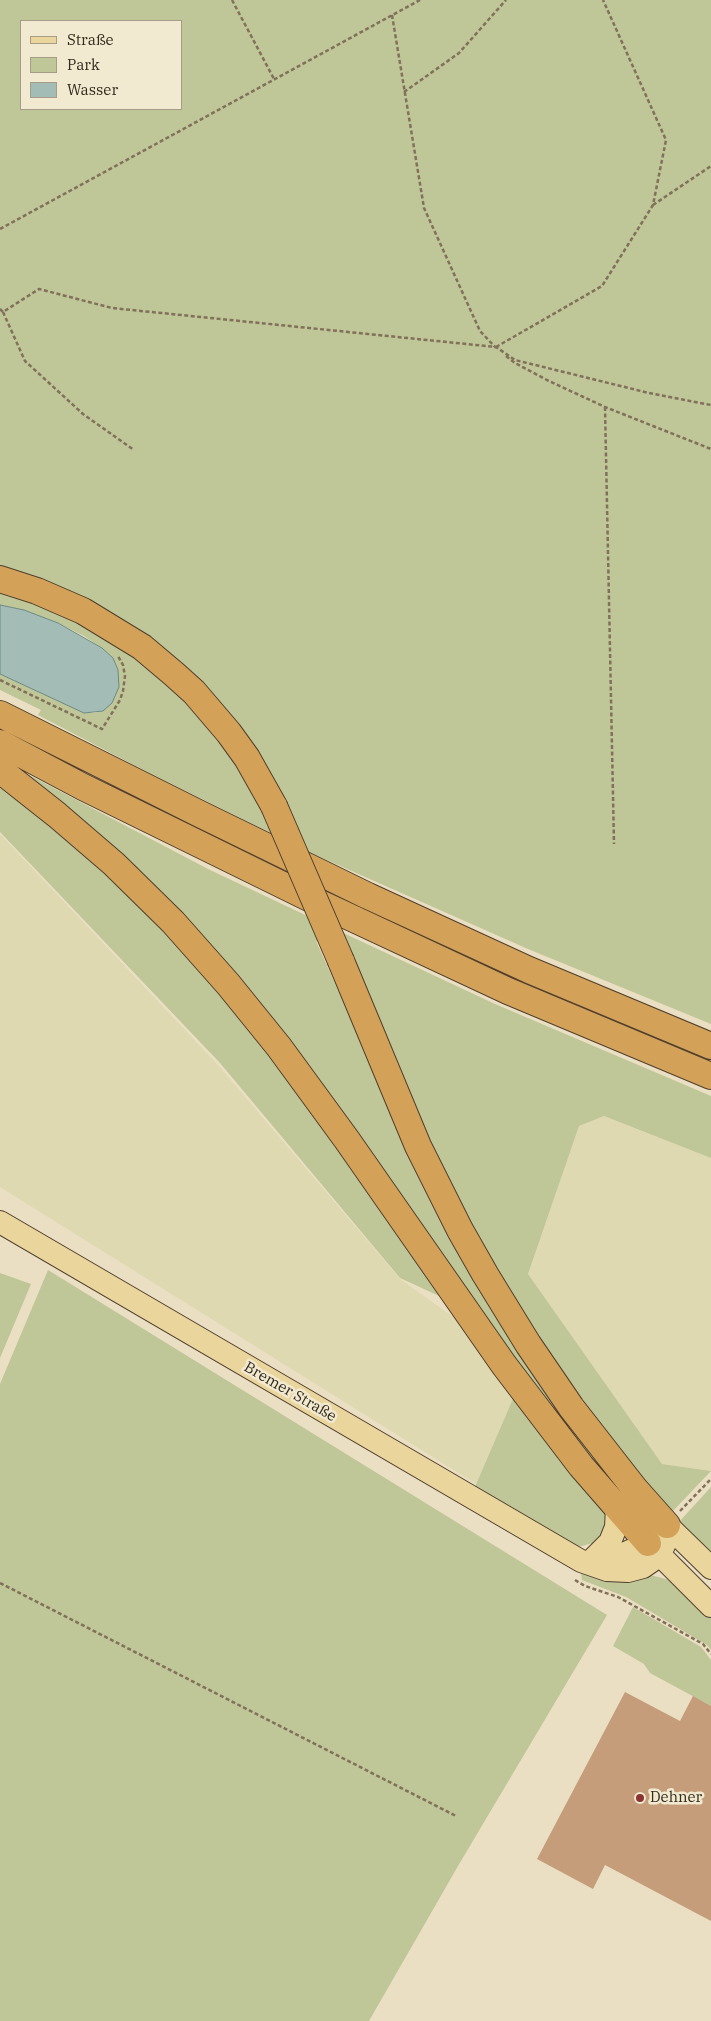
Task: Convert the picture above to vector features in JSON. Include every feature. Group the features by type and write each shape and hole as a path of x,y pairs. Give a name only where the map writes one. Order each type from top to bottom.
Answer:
{"highway":[{"path":"0,580 37,591 83,611 138,644 194,692 229,732 247,758 274,806 418,1146 460,1230 528,1344 570,1407 635,1489 667,1525"},
{"path":"0,714 368,896 529,970 711,1046"},
{"path":"0,743 82,787 499,987 711,1076"},
{"path":"0,770 57,815 114,864 173,922 233,990 347,1140 504,1365 581,1466 653,1549"}],"main road":[{"name":"Bremer Straße","path":"0,1222 586,1561"},
{"path":"586,1561 610,1542 616,1527 617,1508"},
{"path":"586,1561 606,1559 653,1549 667,1525 711,1568"},
{"path":"653,1549 711,1606"}],"path":[{"path":"232,0 274,79"},
{"path":"0,229 420,0"},
{"path":"404,92 459,54 506,0"},
{"path":"496,348 602,286 653,205 666,140 603,0"},
{"path":"392,15 424,208 480,331 496,348 523,367 606,407 711,450"},
{"path":"653,205 711,166"},
{"path":"3,312 39,289 112,308 496,348 515,360 649,393 711,405"},
{"path":"0,309 25,361 83,414 134,450"},
{"path":"606,407 614,844"},
{"path":"0,680 102,729 120,700 125,676 118,656 112,650"},
{"path":"667,1525 711,1480"},
{"path":"0,1583 456,1816"},
{"path":"585,1586 618,1597 703,1644 711,1654"}],"shaded area":[{"path":"0,834 218,1065 400,1279 459,1321 515,1394 476,1484 0,1187"},
{"path":"604,1116 711,1158 711,1471 662,1464 528,1274 579,1126"}],"green space":[{"path":"0,0 711,0 711,1024 528,949 320,857 149,773 38,715 41,710 0,690 0,674 84,713 94,713 103,711 118,670 113,658 84,636 58,623 24,610 0,605 0,590 73,616 213,697 0,568"},
{"path":"29,775 208,869 337,930 495,1004 711,1096 711,1158 604,1116 579,1126 528,1274 662,1464 711,1471 671,1513 610,1440 517,1309 423,1135 347,951 316,941 401,1131 650,1523 569,1438 360,1142 25,779"},
{"path":"0,788 35,814 119,884 250,1024 450,1301 400,1278 220,1063 0,832"},
{"path":"48,1270 607,1615 458,1866 369,2021 0,2021 0,1384"},
{"path":"0,1273 31,1284 0,1358"},
{"path":"515,1394 608,1517 608,1528 597,1542 578,1547 474,1489"},
{"path":"711,1487 711,1555 679,1522"},
{"path":"581,1573 646,1574 666,1579 683,1590 711,1616 711,1650 707,1645 626,1597 582,1580"},
{"path":"633,1607 701,1647 711,1660 711,1706 650,1673 644,1664 613,1646"}],"water":[{"path":"0,605 24,610 58,623 102,648 113,658 118,670 119,687 112,703 103,711 84,713 0,674"}],"building":[{"name":"Dehner","path":"625,1692 680,1721 693,1696 711,1706 711,1921 605,1865 593,1889 537,1859"}],"place":[{"name":"Dehner","path":"640,1798"}]}
